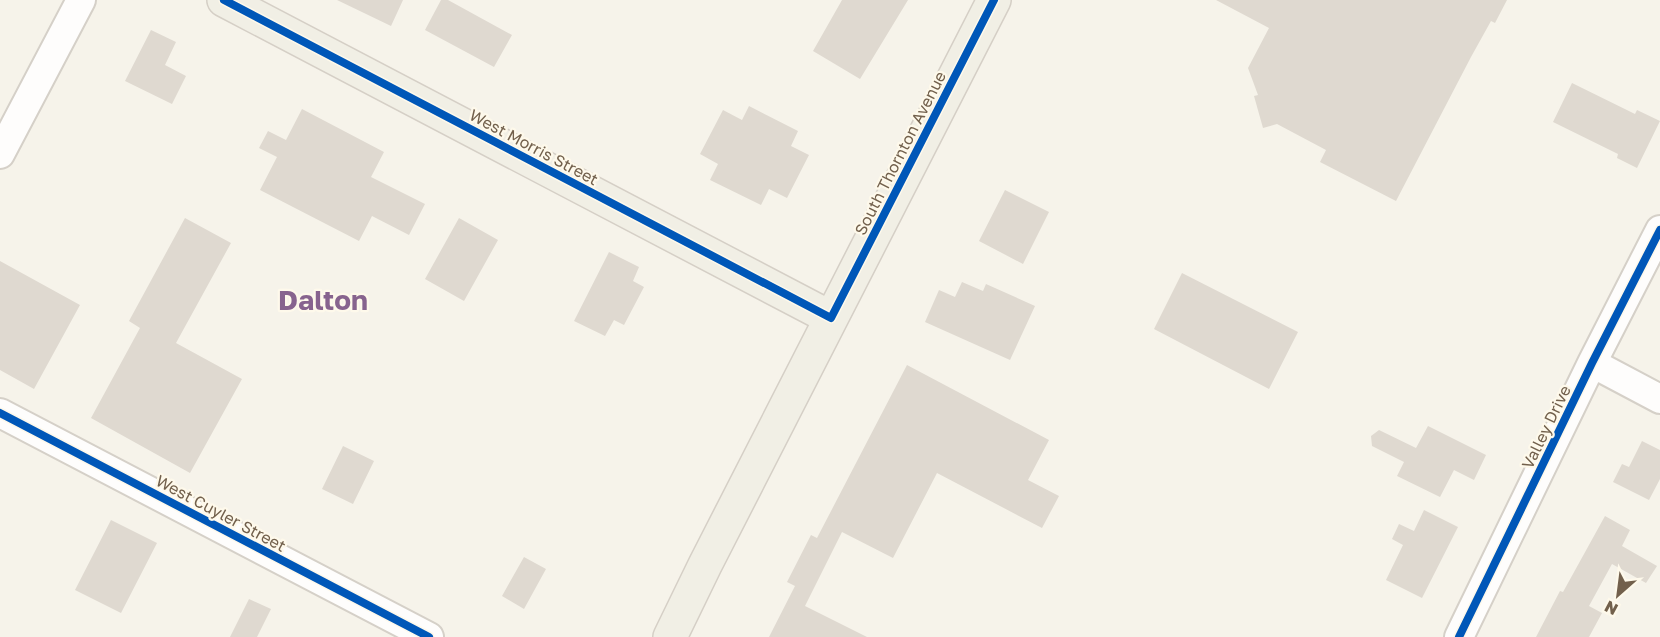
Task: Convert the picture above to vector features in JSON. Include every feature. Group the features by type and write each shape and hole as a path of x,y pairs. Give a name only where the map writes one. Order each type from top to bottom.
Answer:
{"main road":[{"name":"West Morris Street","path":"224,0 831,318"},
{"name":"South Thornton Avenue","path":"670,637 994,0"}],"street":[{"path":"0,154 81,0"},
{"name":"Valley Drive","path":"1459,637 1592,363 1660,230"},
{"path":"1592,363 1660,399"},
{"name":"West Cuyler Street","path":"0,413 429,637"}],"building":[{"path":"337,0 403,0 391,26"},
{"path":"441,0 448,0 512,35 494,67 425,30"},
{"path":"842,0 908,0 860,79 813,51"},
{"path":"1216,0 1507,0 1495,23 1491,21 1471,57 1396,201 1320,162 1326,150 1277,124 1263,128 1254,96 1258,95 1248,68 1269,28"},
{"path":"151,30 176,42 165,65 186,76 172,104 125,81"},
{"path":"1572,83 1635,114 1637,110 1660,121 1637,168 1617,158 1618,154 1553,122"},
{"path":"749,106 798,131 791,146 809,155 787,198 769,189 761,205 710,180 718,164 700,154 723,110 742,120"},
{"path":"302,109 384,152 371,177 425,204 409,235 372,216 359,241 260,190 277,157 259,148 268,131 286,140"},
{"path":"1005,190 1049,212 1023,264 979,241"},
{"path":"185,218 231,243 176,343 242,379 190,473 91,418 140,328 129,321"},
{"path":"459,218 498,240 464,301 425,279"},
{"path":"609,252 639,267 633,281 644,287 624,325 614,320 605,336 574,321"},
{"path":"0,261 80,305 34,389 0,370"},
{"path":"1182,273 1298,332 1269,389 1154,329"},
{"path":"962,282 983,291 986,284 1035,306 1010,360 925,322 939,290 955,297"},
{"path":"907,365 1049,440 1028,480 1059,496 1042,528 937,473 893,558 842,532 805,606 867,637 769,637 795,586 787,582 811,535 817,538"},
{"path":"1428,426 1486,455 1474,480 1454,470 1440,497 1397,476 1404,462 1372,446 1371,436 1379,430 1416,448"},
{"path":"1642,441 1660,450 1660,479 1649,500 1613,482 1622,464 1629,467"},
{"path":"343,446 374,461 353,504 322,489"},
{"path":"1424,510 1458,527 1422,598 1386,580 1403,545 1392,539 1399,524 1414,531"},
{"path":"1605,516 1630,530 1622,546 1657,566 1646,583 1612,564 1589,606 1602,613 1589,637 1536,637 1560,591 1563,592"},
{"path":"111,520 157,543 121,613 75,590"},
{"path":"524,557 546,569 524,609 502,596"},
{"path":"249,599 271,609 257,637 230,637"}],"cycle path":[{"path":"224,0 831,318 994,0"},
{"path":"1459,637 1592,363 1660,230"},
{"path":"0,413 429,637"}],"district":[{"name":"Dalton","path":"323,300"}]}
